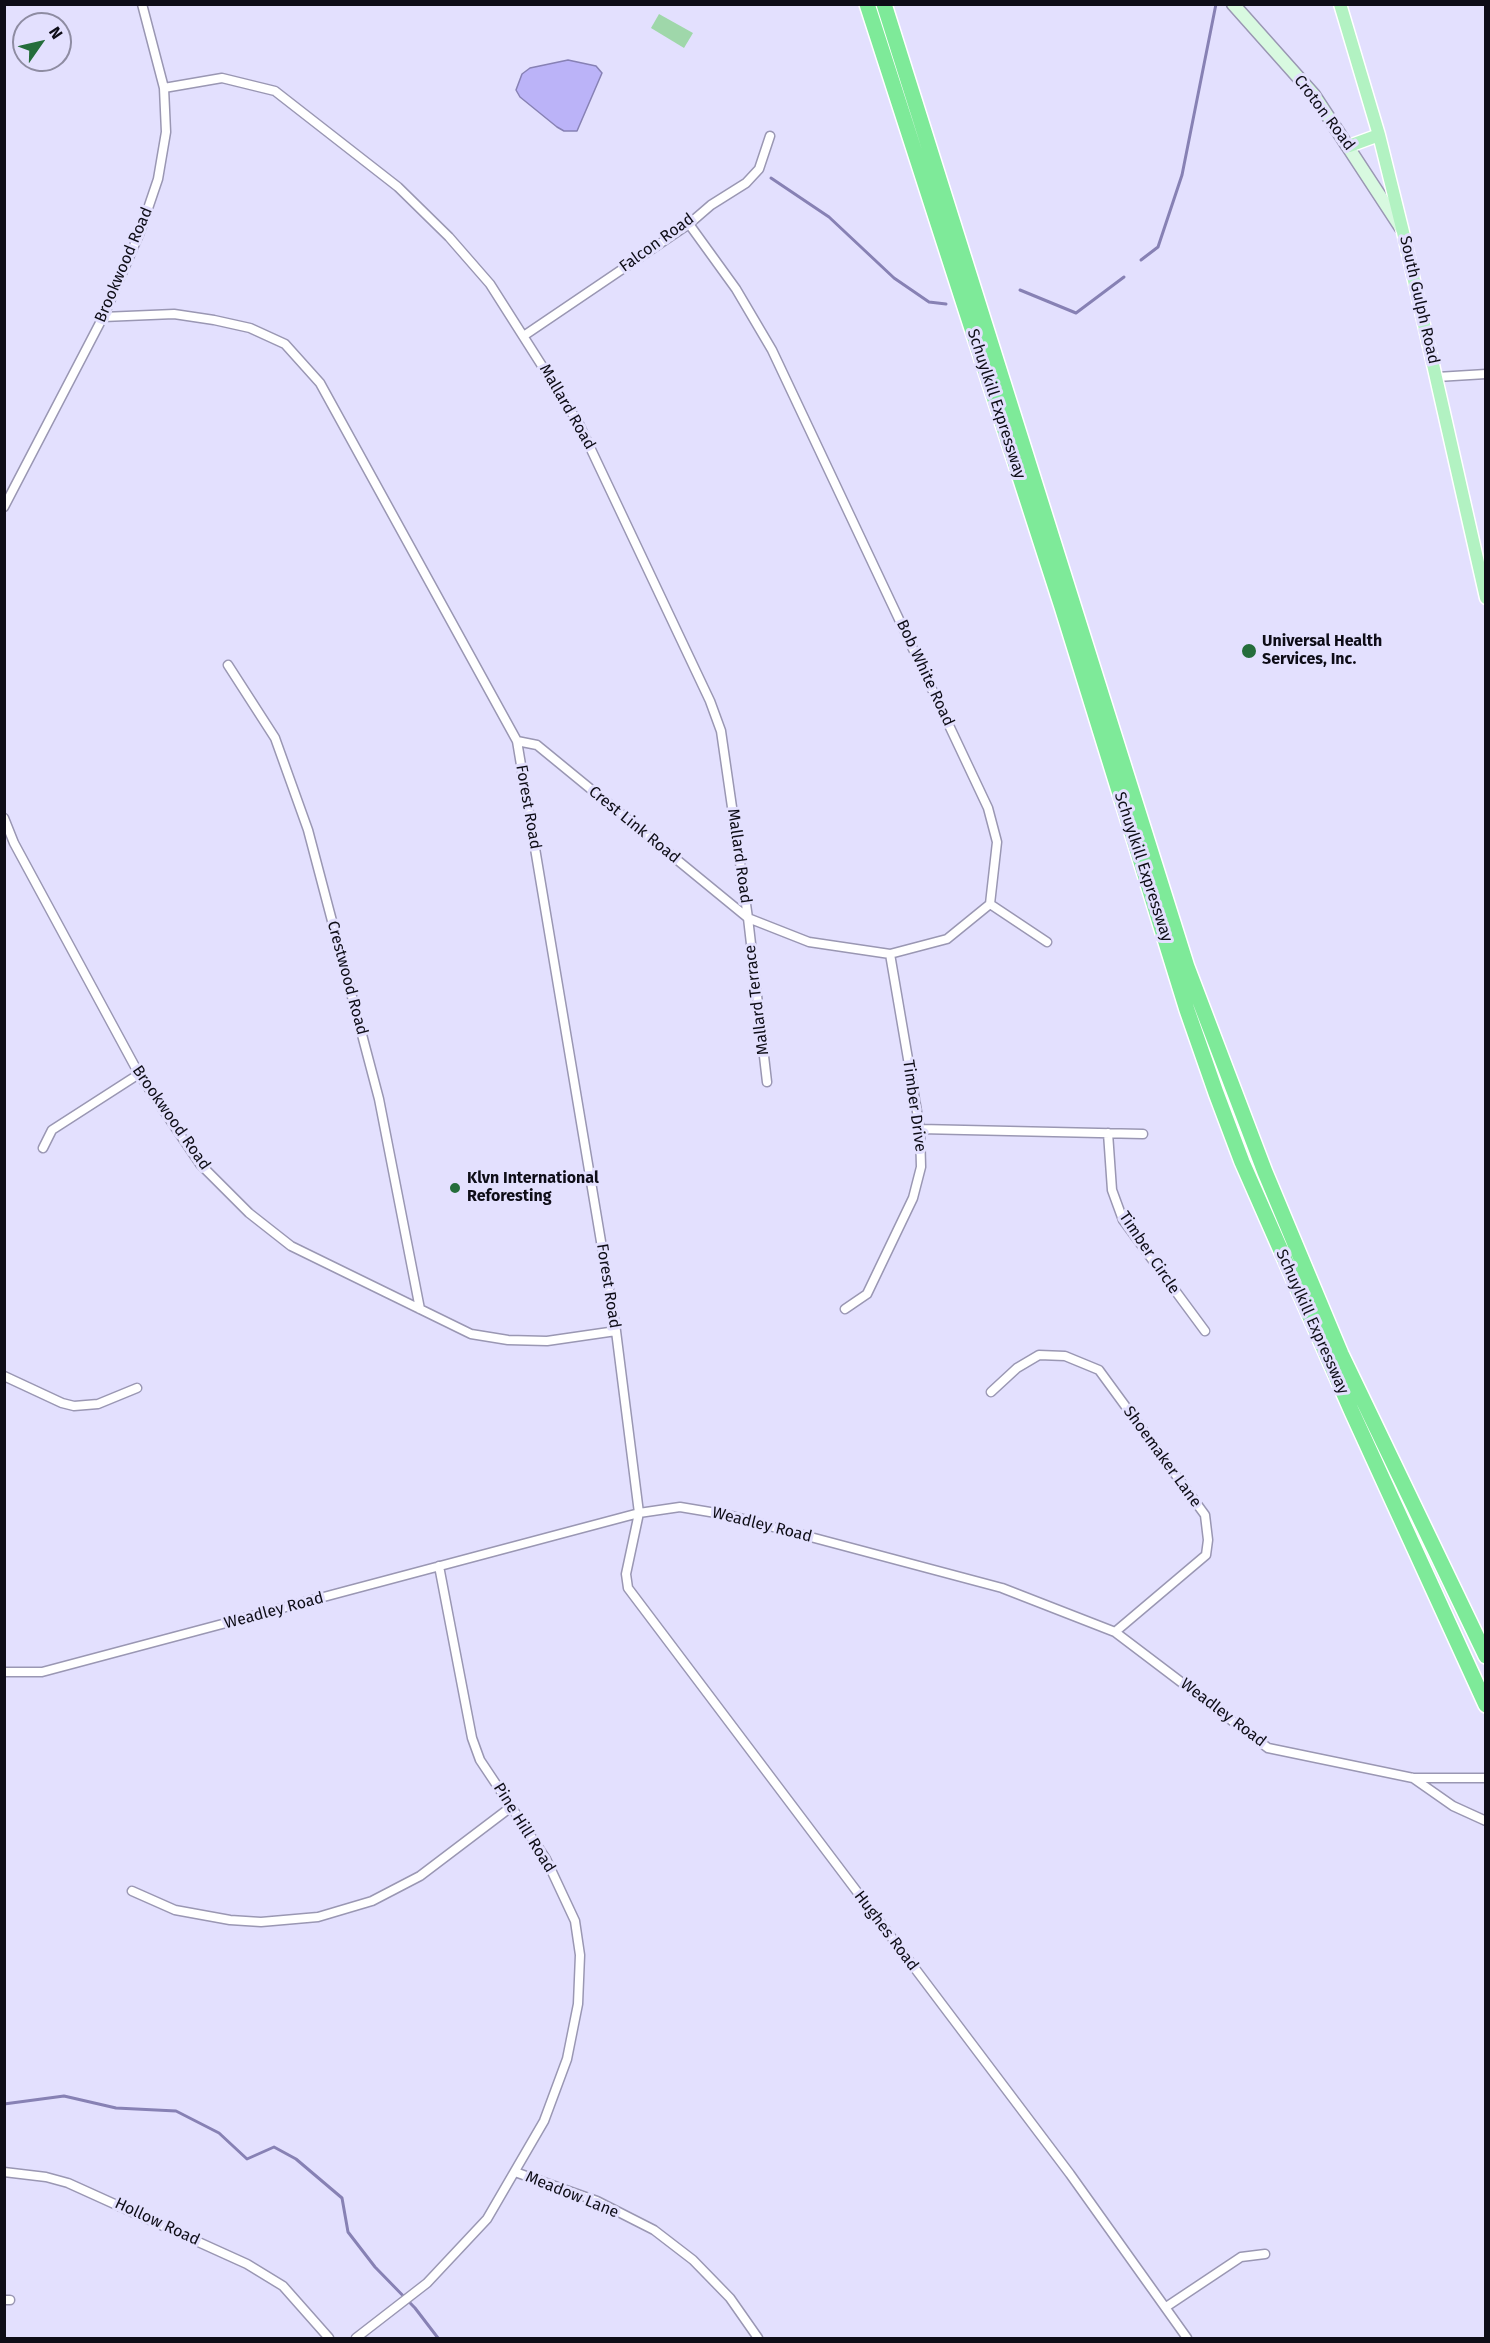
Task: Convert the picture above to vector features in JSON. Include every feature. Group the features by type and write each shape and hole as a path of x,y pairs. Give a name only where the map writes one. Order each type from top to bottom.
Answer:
{"highway":[{"name":"Schuylkill Expressway","path":"867,4 1062,607 1187,1010 1216,1093 1242,1162 1485,1705"},
{"name":"Schuylkill Expressway","path":"884,4 1187,967 1265,1172 1341,1354 1485,1656"}],"main road":[{"name":"South Gulph Road","path":"1340,4 1379,135 1403,232 1485,598"},
{"path":"1349,146 1379,135"}],"street":[{"name":"Brookwood Road","path":"4,507 103,316 140,232 158,179 166,132 164,88 142,4"},
{"name":"Croton Road","path":"1233,4 1314,95 1403,232"},
{"name":"Mallard Road","path":"164,88 222,78 275,91 398,187 435,223 490,284 525,335 579,424 710,701 721,731 748,918"},
{"name":"Falcon Road","path":"525,335 689,224 700,213 753,176 759,169 770,136"},
{"name":"Bob White Road","path":"689,224 736,290 772,350 988,808 998,842 990,904"},
{"name":"Forest Road","path":"103,316 174,314 214,320 250,328 285,344 320,383 517,741 616,1331 639,1513"},
{"path":"1437,377 1485,374"},
{"name":"Crestwood Road","path":"228,665 275,738 308,830 379,1099 420,1309"},
{"name":"Crest Link Road","path":"517,741 537,745 748,918"},
{"name":"Brookwood Road","path":"4,819 14,843 139,1074 200,1164 249,1213 291,1245 471,1334 508,1340 547,1341 616,1331"},
{"path":"748,918 809,942 890,954 947,939 990,904 1047,942"},
{"name":"Mallard Terrace","path":"748,918 767,1082"},
{"name":"Timber Drive","path":"845,1309 867,1294 913,1198 921,1167 920,1129 890,954"},
{"path":"43,1148 52,1130 139,1074"},
{"path":"920,1129 1143,1134"},
{"name":"Timber Circle","path":"1108,1133 1112,1190 1123,1220 1205,1331"},
{"name":"Shoemaker Lane","path":"991,1392 1017,1368 1040,1355 1065,1356 1099,1370 1205,1515 1208,1540 1206,1555 1115,1632"},
{"path":"4,1376 62,1403 74,1406 98,1404 136,1388"},
{"name":"Weadley Road","path":"4,1672 42,1672 639,1513 680,1507 728,1515 1002,1588 1115,1632 1268,1749 1413,1778 1485,1778"},
{"name":"Hughes Road","path":"639,1513 626,1574 628,1588 636,1603 1010,2094 1187,2338"},
{"name":"Pine Hill Road","path":"356,2338 427,2283 487,2219 544,2121 567,2059 578,2004 580,1955 575,1921 546,1859 480,1760 472,1738 439,1566"},
{"path":"1413,1778 1453,1806 1485,1821"},
{"path":"132,1891 175,1910 230,1920 270,1921 318,1917 372,1901 411,1881 448,1857 511,1807"},
{"name":"Hollow Road","path":"4,2172 46,2177 122,2205 247,2264 283,2286 297,2299 329,2338"},
{"name":"Meadow Lane","path":"515,2172 597,2201 654,2230 693,2260 730,2298 758,2338"},
{"path":"1166,2307 1241,2257 1265,2254"}],"green space":[{"path":"659,14 693,33 684,48 651,28"}],"shaded area":[{"path":"568,60 596,66 602,73 577,131 564,131 557,127 520,97 516,90 522,74 530,68"}],"waterway":[{"path":"1141,260 1158,247 1182,175 1216,4"},
{"path":"771,178 829,217 894,278 929,302 946,304"},
{"path":"1020,290 1076,313 1124,277"},
{"path":"4,2104 64,2096 116,2108 176,2111 219,2133 247,2159 274,2147 296,2159 342,2198 348,2232 375,2267 415,2308 438,2338"}],"place":[{"name":"Universal Health Services, Inc.","path":"1249,651"},
{"name":"Klvn International Reforesting","path":"455,1188"}]}
